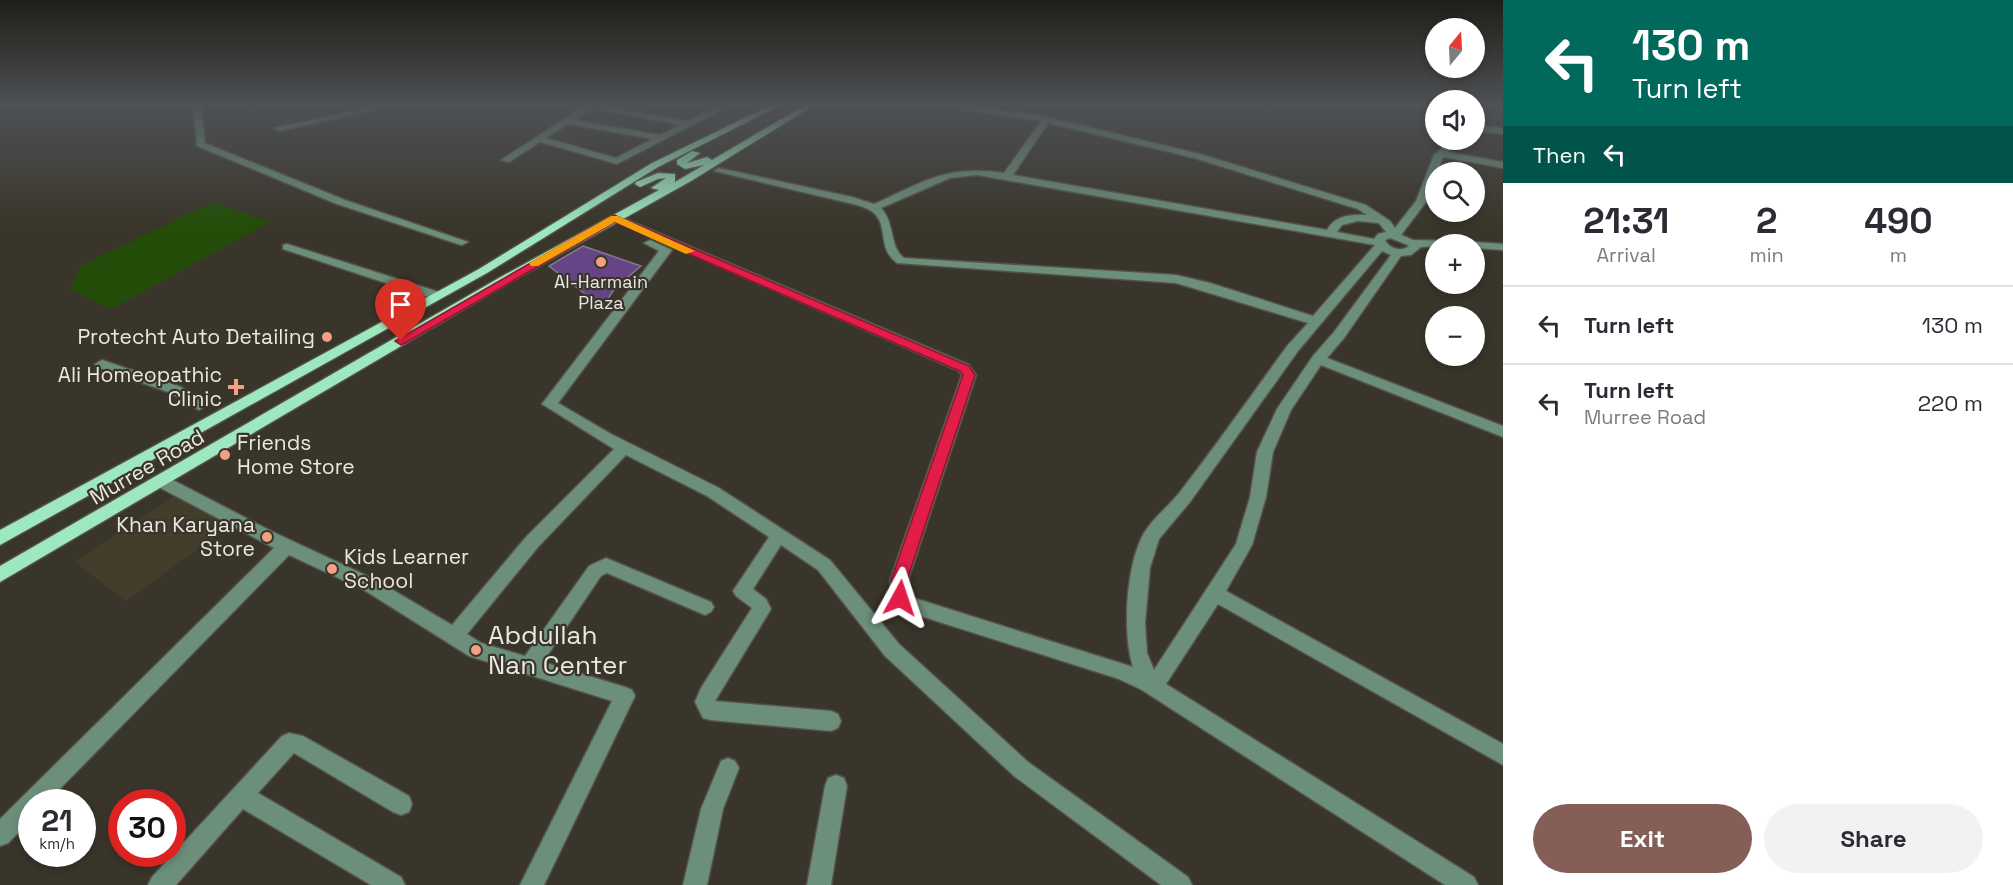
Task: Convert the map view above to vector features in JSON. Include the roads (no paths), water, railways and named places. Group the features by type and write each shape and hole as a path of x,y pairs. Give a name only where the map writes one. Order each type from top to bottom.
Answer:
{"main road":[{"name":"Murree Road","path":"0,538 483,271 655,165 696,145"},
{"path":"711,145 680,162 685,166 695,165 731,145"},
{"name":"Murree Road","path":"0,575 501,282 617,224 743,145"},
{"path":"483,271 585,218 654,176 662,174 670,176 671,180 580,231 501,282"}],"street":[{"path":"203,145 341,202 462,242"},
{"path":"506,160 530,145"},
{"path":"558,145 617,161 646,145"},
{"path":"1006,177 1028,145"},
{"path":"1152,145 1197,156 1342,199 1362,207 1381,220 1394,236"},
{"path":"1394,236 1421,202 1441,153 1445,150"},
{"path":"1441,153 1503,165"},
{"path":"718,171 852,200 873,208 883,216 893,255 901,261 1176,279 1206,286 1316,321"},
{"path":"873,208 948,175 977,172 1329,234 1380,244 1398,253 1407,254 1414,250 1416,247 1412,243"},
{"path":"1329,234 1336,224 1353,217 1381,220"},
{"path":"617,224 666,250 549,404 625,447 713,492 824,566 892,650 1021,769 1180,885"},
{"path":"617,224 964,368 969,375 899,580 900,598 908,604 1124,672 1149,684 1466,885"},
{"path":"1149,684 1138,653 1137,623 1142,568 1151,536 1184,498 1293,348 1380,244 1382,236 1394,236 1412,243 1425,243"},
{"path":"1485,246 1503,247"},
{"path":"287,247 438,296"},
{"path":"1149,684 1161,676 1244,545 1258,497 1265,452 1284,409 1317,359 1339,334 1398,253"},
{"path":"1317,359 1503,432"},
{"path":"102,364 176,390 200,405"},
{"path":"454,636 532,542 625,447"},
{"path":"161,481 286,547 370,585 476,650 625,696 532,885"},
{"path":"779,536 742,591 760,604 762,609 705,702 710,711 831,721"},
{"path":"46,789 286,547"},
{"path":"530,666 595,571 602,566 606,565 705,607"},
{"path":"1215,594 1503,755"},
{"path":"160,885 288,743 296,743 401,804"},
{"path":"695,885 712,809 729,768"},
{"path":"819,885 836,786"},
{"path":"242,796 393,885"},
{"path":"0,835 18,817"}],"place":[{"name":"Al-Harmain Plaza","path":"601,262"},
{"name":"Protecht Auto Detailing","path":"327,337"},
{"name":"Ali Homeopathic Clinic","path":"236,387"},
{"name":"Friends Home Store","path":"225,455"},
{"name":"Khan Karyana Store","path":"267,537"},
{"name":"Kids Learner School","path":"332,569"},
{"name":"Abdullah Nan Center","path":"476,650"}]}
